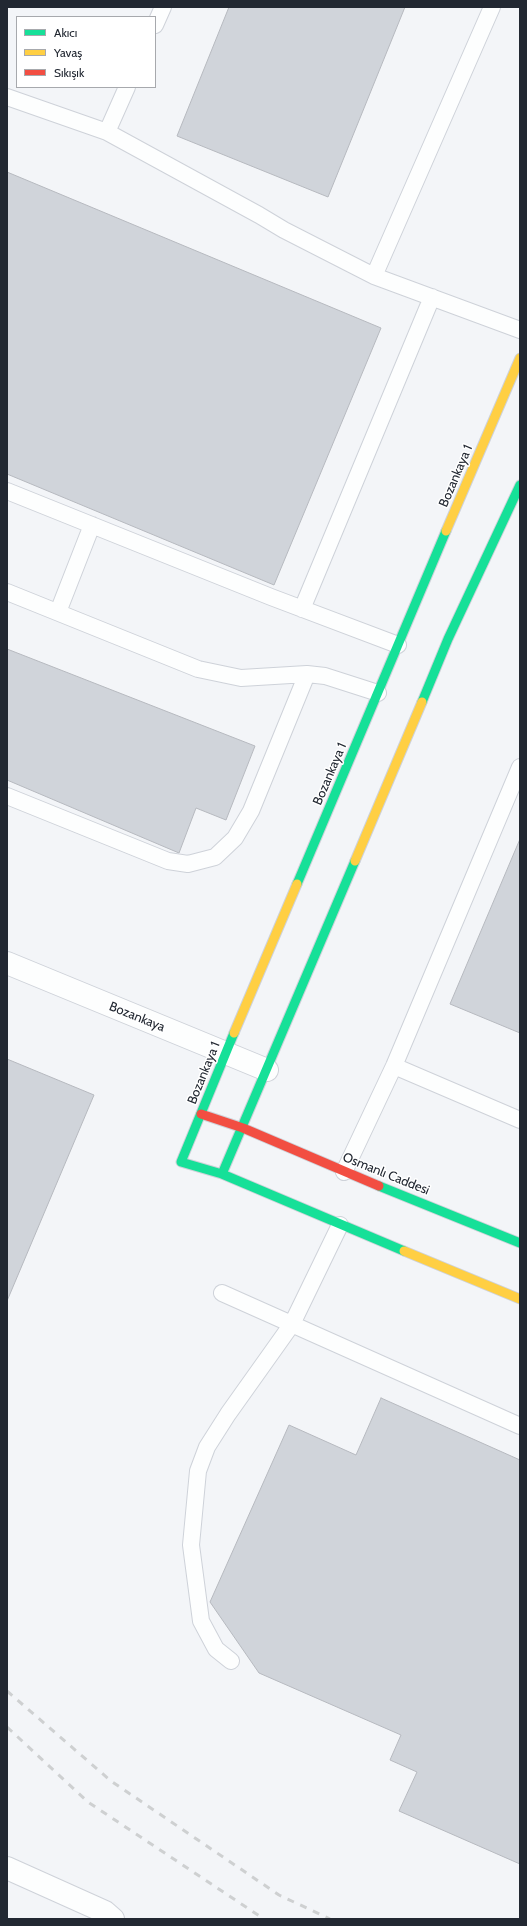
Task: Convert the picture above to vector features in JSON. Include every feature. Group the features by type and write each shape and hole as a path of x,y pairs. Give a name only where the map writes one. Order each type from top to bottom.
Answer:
{"street":[{"name":"Bozankaya 1","path":"222,1174 181,1162 225,1053 520,358"},
{"path":"520,485 448,639 243,1128 222,1174 340,1225 520,1299"},
{"name":"Bozankaya","path":"7,963 267,1070"},
{"name":"Osmanlı Caddesi","path":"201,1114 243,1128 344,1172 520,1243"},
{"path":"7,1868 106,1912 113,1919"}],"lane":[{"path":"156,22 163,7"},
{"path":"374,276 492,7"},
{"path":"107,132 127,88"},
{"path":"7,97 107,132 284,230 374,276 520,330"},
{"path":"302,609 432,298"},
{"path":"7,491 302,609 398,645"},
{"path":"58,612 92,525"},
{"path":"7,592 198,669 241,678 307,674 325,676 378,693"},
{"path":"7,796 168,861 188,864 215,857 235,838 251,811 307,674"},
{"path":"344,1172 394,1066 520,767"},
{"path":"394,1066 520,1120"},
{"path":"231,1661 216,1649 201,1621 191,1545 198,1471 207,1447 228,1414 292,1324 340,1225"},
{"path":"222,1293 520,1426"}],"building":[{"path":"229,7 405,7 328,197 177,136"},
{"path":"7,172 381,328 274,585 7,474"},
{"path":"7,649 255,746 226,820 196,808 179,853 7,780"},
{"path":"520,839 520,1033 450,1004"},
{"path":"7,1059 94,1095 7,1301"},
{"path":"381,1398 520,1460 520,1864 399,1811 417,1772 390,1760 401,1735 259,1673 210,1602 289,1425 356,1455"}],"railway":[{"path":"7,1691 111,1781 279,1895 330,1919"},
{"path":"7,1727 88,1802 264,1919"}],"traffic: fast":[{"path":"422,702 448,639 520,485"},
{"path":"297,884 446,531"},
{"path":"222,1174 355,861"},
{"path":"234,1033 181,1162 222,1174 404,1251"},
{"path":"379,1186 520,1243"}],"traffic: slow":[{"path":"446,531 520,358"},
{"path":"355,861 422,702"},
{"path":"234,1033 297,884"},
{"path":"404,1251 520,1299"}],"traffic: jam":[{"path":"201,1114 243,1128 379,1186"}]}
